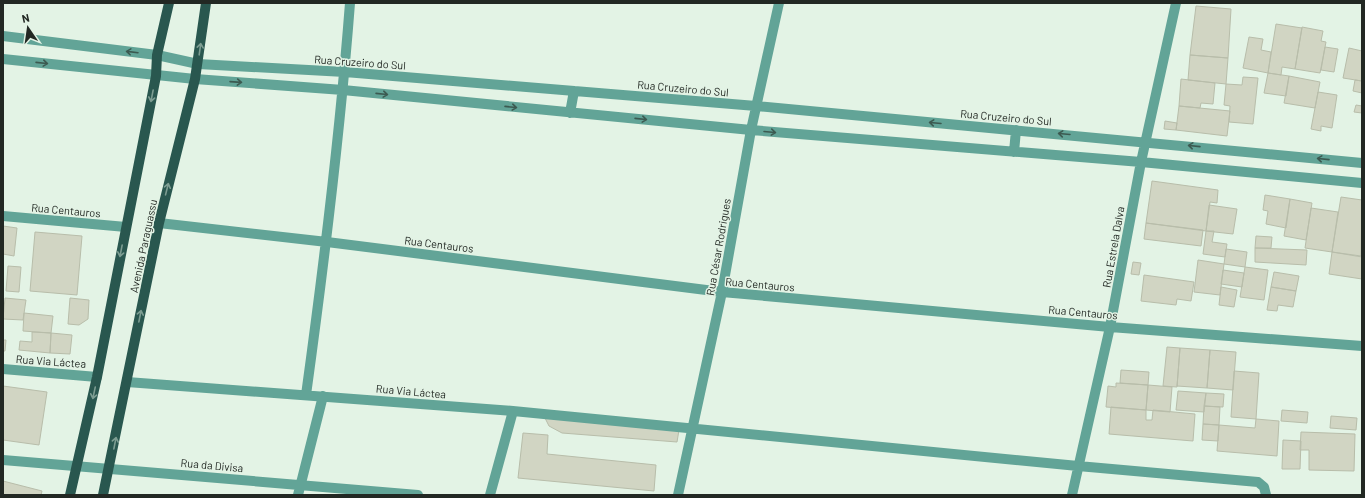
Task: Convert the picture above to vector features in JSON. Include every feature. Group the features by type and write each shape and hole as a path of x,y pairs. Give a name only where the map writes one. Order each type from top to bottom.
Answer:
{"main road":[{"name":"Avenida Paraguassu","path":"70,495 97,377 156,76 157,55 169,3"},
{"name":"Avenida Paraguassu","path":"103,495 110,469 159,223 195,79 206,3"}],"street":[{"path":"306,395 327,242 343,90 350,3"},
{"name":"Rua César Rodrigues","path":"678,495 722,292 751,130 780,3"},
{"name":"Rua Estrela Dalva","path":"1072,495 1110,327 1140,162 1176,3"},
{"name":"Rua Cruzeiro do Sul","path":"3,36 157,55 198,64 344,72 756,106 1362,163"},
{"path":"3,59 156,76 343,90 751,130 1140,162 1362,183"},
{"path":"570,112 574,91"},
{"path":"1014,152 1016,130"},
{"name":"Rua Centauros","path":"3,216 126,227"},
{"name":"Rua Centauros","path":"159,223 327,242 722,292 1110,327 1362,346"},
{"name":"Rua Via Láctea","path":"3,370 97,377"},
{"name":"Rua Via Láctea","path":"127,382 513,411 692,430 1258,482 1264,487 1266,495"},
{"path":"298,495 323,396"},
{"path":"490,495 513,411"},
{"name":"Rua da Divisa","path":"3,460 418,495"}],"building":[{"path":"1196,6 1231,9 1228,58 1190,55"},
{"path":"1276,24 1302,28 1295,69 1282,67 1281,75 1268,73"},
{"path":"1302,27 1323,31 1321,41 1326,42 1320,73 1295,69"},
{"path":"1249,37 1263,39 1261,50 1271,52 1268,73 1243,68"},
{"path":"1325,47 1338,49 1334,72 1321,70"},
{"path":"1349,48 1362,51 1362,81 1343,78"},
{"path":"1190,55 1228,58 1226,84 1188,80"},
{"path":"1268,73 1289,76 1286,96 1264,93"},
{"path":"1289,76 1320,82 1315,108 1284,103"},
{"path":"1243,77 1258,78 1253,124 1229,122 1230,106 1224,105 1226,84 1242,85"},
{"path":"1181,79 1215,83 1213,104 1201,103 1200,108 1179,106"},
{"path":"1355,80 1362,81 1362,93 1353,91"},
{"path":"1318,92 1337,95 1332,128 1321,126 1321,131 1311,129"},
{"path":"1356,105 1362,106 1362,113 1354,112"},
{"path":"1179,106 1230,111 1227,136 1176,130"},
{"path":"1165,121 1177,123 1176,130 1164,129"},
{"path":"1152,181 1218,190 1217,203 1210,202 1206,231 1146,223"},
{"path":"1265,195 1290,199 1286,228 1266,224 1268,211 1263,210"},
{"path":"1341,197 1362,200 1361,256 1332,252"},
{"path":"1290,199 1312,203 1306,240 1284,236"},
{"path":"1209,205 1237,209 1233,234 1206,231"},
{"path":"1311,208 1338,212 1332,252 1305,248"},
{"path":"1146,223 1203,230 1201,246 1144,239"},
{"path":"3,226 17,228 14,256 3,254"},
{"path":"1206,231 1214,231 1212,242 1227,244 1225,257 1203,254"},
{"path":"35,232 82,236 77,295 30,291"},
{"path":"1256,236 1272,237 1271,248 1255,248"},
{"path":"1255,248 1307,250 1306,265 1255,262"},
{"path":"1226,249 1247,252 1245,267 1224,264"},
{"path":"1332,252 1362,257 1362,279 1329,274"},
{"path":"1198,260 1224,264 1220,295 1194,292"},
{"path":"1133,262 1141,263 1139,275 1131,274"},
{"path":"8,266 21,267 19,292 6,291"},
{"path":"1245,267 1268,270 1264,300 1240,297"},
{"path":"1223,270 1244,273 1242,287 1221,284"},
{"path":"1274,272 1299,276 1296,291 1271,287"},
{"path":"1144,275 1194,282 1191,301 1177,299 1176,305 1141,301"},
{"path":"1221,287 1237,290 1234,307 1219,305"},
{"path":"1271,287 1296,291 1293,307 1278,305 1277,311 1267,310"},
{"path":"5,298 26,300 23,320 3,319"},
{"path":"70,298 89,300 88,319 79,325 68,324"},
{"path":"24,313 53,316 51,333 23,331"},
{"path":"32,332 51,333 50,353 19,350 20,341 32,342"},
{"path":"51,333 72,335 70,354 50,353"},
{"path":"3,340 6,340 5,351 3,351"},
{"path":"1167,347 1180,348 1177,387 1163,386"},
{"path":"1180,348 1210,350 1207,388 1177,386"},
{"path":"1210,350 1236,352 1233,390 1207,388"},
{"path":"1121,370 1149,372 1148,385 1120,383"},
{"path":"1234,371 1259,373 1256,419 1231,417"},
{"path":"1116,383 1148,385 1146,410 1106,407 1108,386 1116,387"},
{"path":"1148,385 1172,387 1170,412 1146,410"},
{"path":"3,386 47,392 39,445 3,440"},
{"path":"1178,391 1206,393 1204,412 1176,410"},
{"path":"1206,393 1224,394 1223,407 1204,406"},
{"path":"1204,406 1220,407 1219,425 1203,424"},
{"path":"1111,407 1146,410 1146,420 1152,420 1153,410 1195,414 1193,441 1109,434"},
{"path":"1282,410 1308,412 1307,423 1281,421"},
{"path":"1331,416 1357,418 1356,430 1330,428"},
{"path":"545,418 679,430 677,442 562,433 549,426"},
{"path":"1256,419 1279,421 1277,456 1217,451 1219,425 1255,428"},
{"path":"1203,424 1219,425 1218,441 1202,440"},
{"path":"1301,432 1355,434 1354,471 1309,470 1309,450 1300,450"},
{"path":"523,433 548,435 547,454 656,465 654,491 518,478"},
{"path":"1283,440 1301,441 1300,469 1282,469"},
{"path":"3,481 42,491 41,495 3,495"}]}
